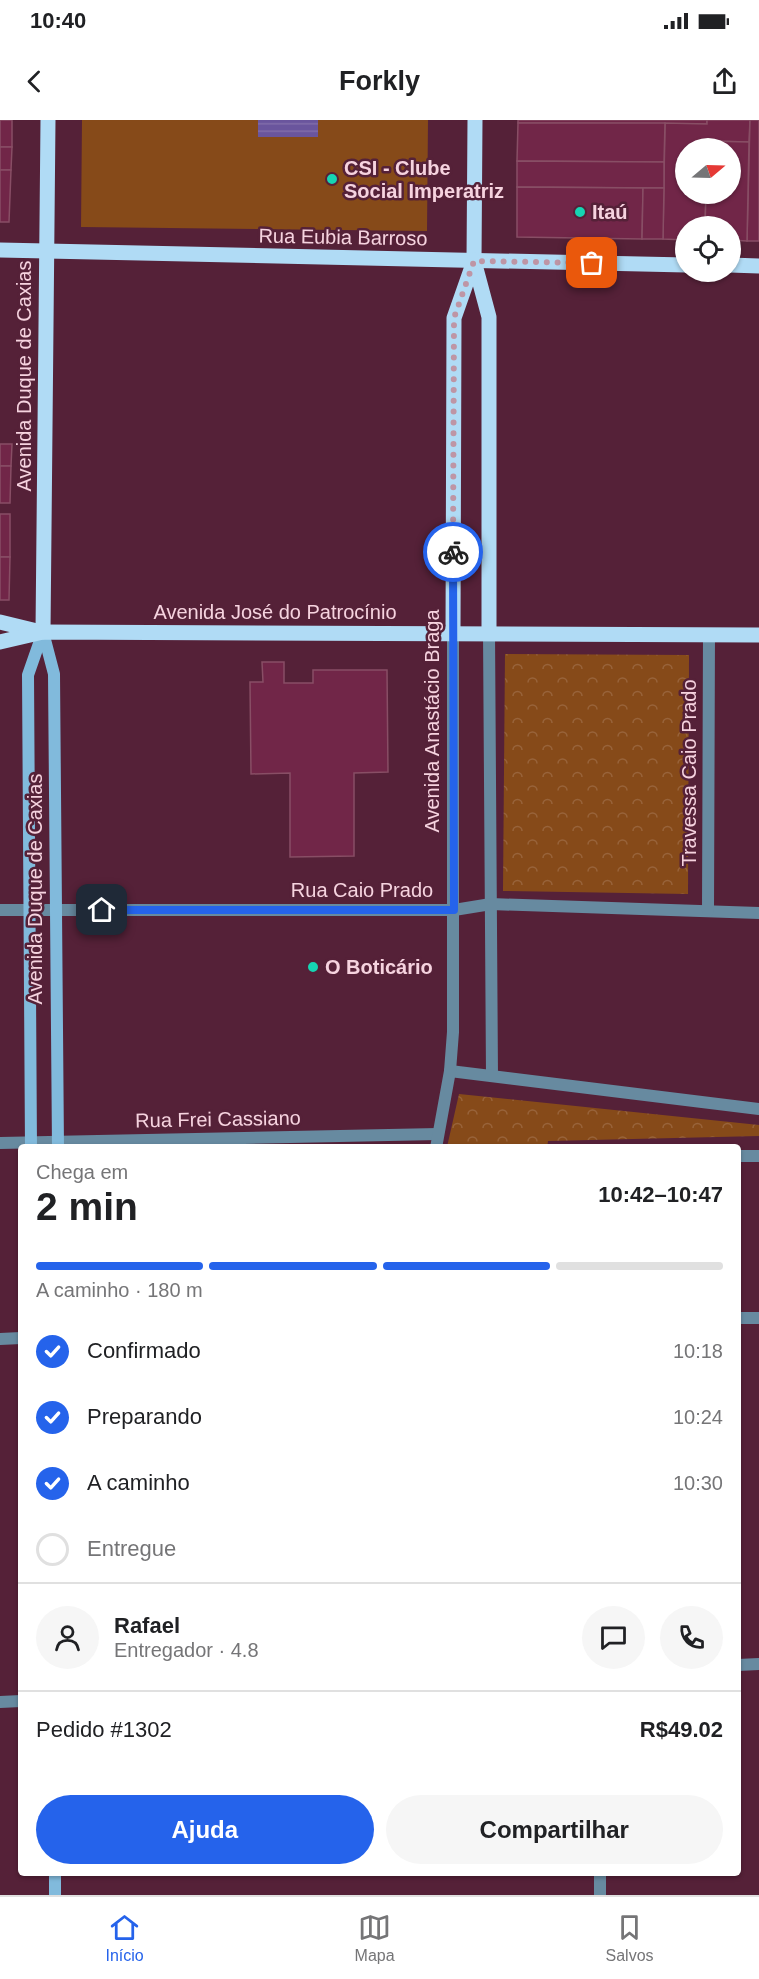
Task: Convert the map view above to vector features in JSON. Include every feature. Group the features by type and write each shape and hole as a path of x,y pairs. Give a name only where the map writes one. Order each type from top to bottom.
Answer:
{"main road":[{"name":"Avenida Duque de Caxias","path":"48,120 43,632 54,674 58,1144"},
{"name":"Avenida Anastácio Braga","path":"475,120 474,261 489,317 489,633"},
{"name":"Rua Eubia Barroso","path":"0,250 675,265"},
{"name":"Avenida Anastácio Braga","path":"453,634 454,318 474,261"},
{"path":"741,266 759,266"},
{"name":"Avenida José do Patrocínio","path":"0,622 43,632 759,635"},
{"name":"Avenida Duque de Caxias","path":"31,1144 28,675 43,632"},
{"name":"Avenida José do Patrocínio","path":"0,642 43,632"},
{"path":"55,1876 55,1895"}],"street":[{"name":"Avenida Anastácio Braga","path":"489,633 492,1076"},
{"name":"Avenida Anastácio Braga","path":"437,1144 450,1071 454,1015 453,634"},
{"name":"Travessa Caio Prado","path":"708,911 709,634"},
{"name":"Rua Caio Prado","path":"0,909 454,910 491,904 759,913"},
{"path":"450,1071 759,1109"},
{"name":"Rua Frei Cassiano","path":"93,1144 438,1134"},
{"name":"Rua Frei Cassiano","path":"0,1143 18,1144"},
{"path":"741,1156 759,1156"},
{"path":"741,1318 759,1318"},
{"path":"0,1339 18,1338"},
{"path":"741,1665 759,1664"},
{"path":"0,1702 18,1701"},
{"path":"600,1876 600,1895"}],"green space":[{"name":"CSI - Clube Social Imperatriz","path":"82,120 258,120 258,137 317,137 318,120 428,120 427,231 81,227"},
{"path":"505,654 689,655 688,894 503,891"},
{"path":"459,1094 759,1125 759,1136 548,1141 548,1144 448,1144"}],"shaded area":[{"path":"258,120 318,120 318,137 258,137"}],"building":[{"path":"0,120 12,120 12,147 0,147"},
{"path":"518,120 707,120 707,124 518,123"},
{"path":"707,120 750,120 749,142 741,142 741,138 675,138 675,204 706,204 705,216 675,216 675,240 663,239 665,123 707,124"},
{"path":"750,120 759,120 759,241 747,241"},
{"path":"518,123 665,123 664,162 517,161"},
{"path":"741,142 749,142 747,241 741,241 741,216 705,216 706,204 741,204"},
{"path":"0,147 12,147 11,170 0,170"},
{"path":"517,161 664,162 664,188 517,187"},
{"path":"0,170 11,170 9,222 0,222"},
{"name":"Itaú","path":"517,187 643,188 642,239 517,237"},
{"path":"643,188 664,188 663,239 642,239"},
{"path":"0,444 12,444 11,466 0,466"},
{"path":"0,466 11,466 10,503 0,503"},
{"path":"0,514 10,514 10,557 0,557"},
{"path":"0,557 10,557 9,600 0,600"},
{"path":"262,662 284,662 284,683 313,683 313,670 387,670 388,772 354,773 354,856 290,857 290,773 251,774 250,682 263,682"}],"way so far":[{"path":"453,552 454,318 474,261 592,263"}],"place":[{"name":"CSI - Clube Social Imperatriz","path":"332,179"},
{"name":"Itaú","path":"580,212"},
{"name":"O Boticário","path":"313,967"}],"route":[{"path":"102,910 454,910 453,552"}]}
